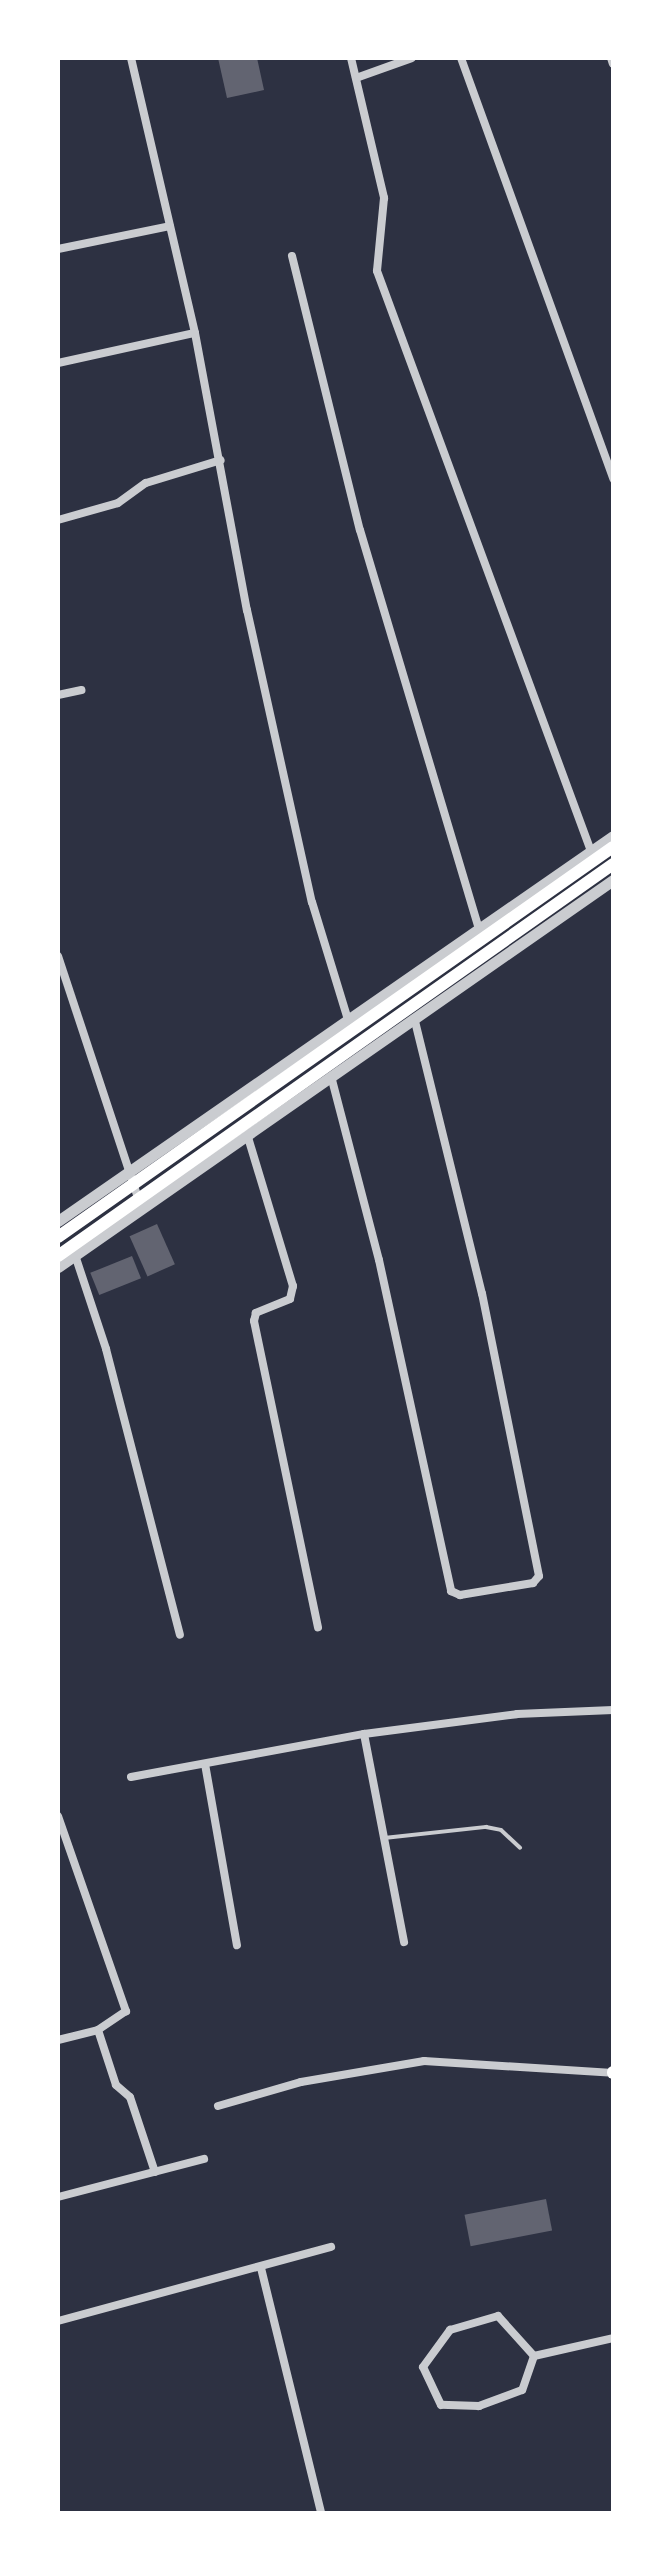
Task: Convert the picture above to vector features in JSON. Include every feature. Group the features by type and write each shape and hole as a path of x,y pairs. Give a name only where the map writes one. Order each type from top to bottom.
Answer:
{"main road":[{"path":"58,1237 613,847"},
{"path":"58,1256 613,864"}],"street":[{"path":"131,58 195,333 247,610 312,902 348,1020"},
{"path":"351,58 384,198 377,271 591,851"},
{"path":"356,78 412,58"},
{"path":"461,58 613,479"},
{"path":"611,58 613,64"},
{"path":"58,249 170,226"},
{"path":"292,256 360,530 479,928"},
{"path":"58,363 195,333"},
{"path":"58,520 118,503 146,483 221,460"},
{"path":"58,695 81,690"},
{"path":"58,1221 613,836"},
{"path":"58,1267 613,880"},
{"path":"58,956 141,1208"},
{"path":"331,1076 379,1260 451,1591 460,1595 533,1583 539,1576 482,1294 414,1018"},
{"path":"247,1134 293,1286 290,1299 256,1313 254,1321 318,1627"},
{"path":"75,1255 106,1349 180,1635"},
{"path":"131,1777 364,1734 517,1714 613,1710"},
{"path":"364,1734 404,1942"},
{"path":"205,1764 237,1945"},
{"path":"58,1816 126,2011 98,2030 58,2040"},
{"path":"98,2030 116,2085 130,2097 155,2172"},
{"path":"218,2106 301,2082 424,2061 613,2073"},
{"path":"58,2197 204,2159"},
{"path":"58,2321 261,2268 266,2262 331,2247"},
{"path":"261,2268 321,2513"},
{"path":"498,2316 534,2356 522,2390 479,2406 441,2405 423,2367 450,2330 498,2316"},
{"path":"534,2356 613,2338"}],"lane":[{"path":"384,1838 486,1827 501,1830 520,1848"}],"building":[{"path":"218,58 257,58 264,90 227,98"},
{"path":"157,1224 175,1264 147,1276 130,1236"},
{"path":"132,1256 141,1278 99,1295 90,1273"},
{"path":"546,2199 552,2230 471,2246 465,2215"}]}
